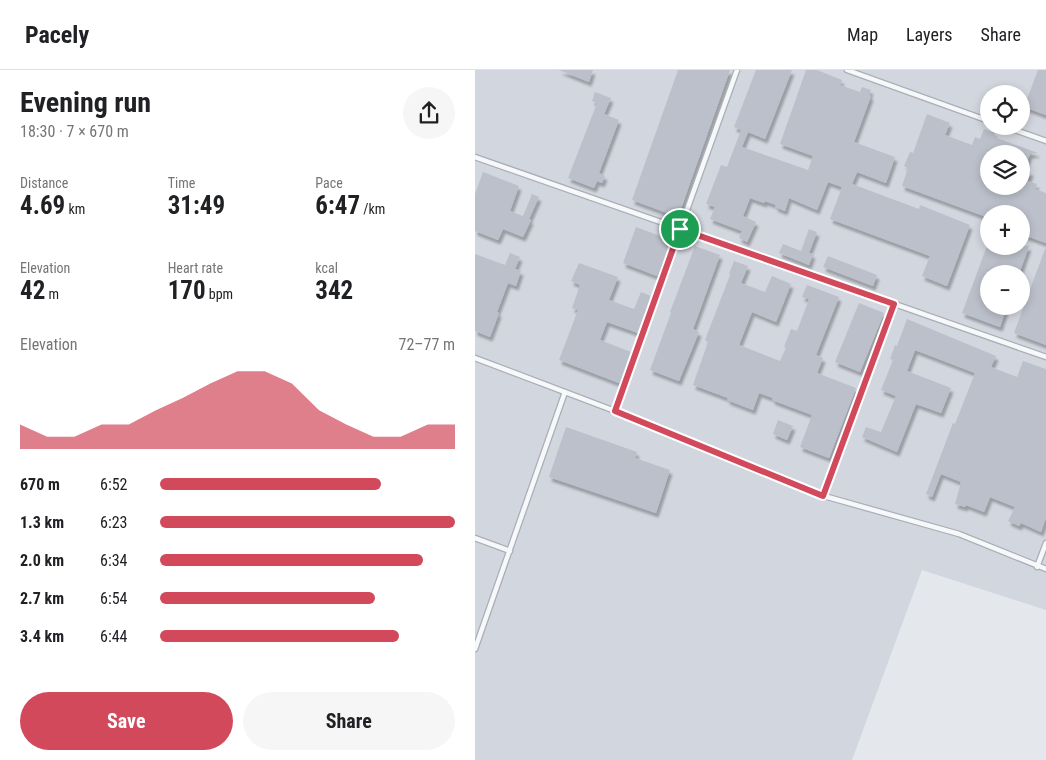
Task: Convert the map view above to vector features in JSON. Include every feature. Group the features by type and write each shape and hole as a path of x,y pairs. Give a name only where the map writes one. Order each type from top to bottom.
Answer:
{"lane":[{"path":"615,411 737,70"},
{"path":"847,70 980,118"},
{"path":"1029,135 1046,141"},
{"path":"475,157 1046,357"},
{"path":"823,496 894,304"},
{"path":"475,358 615,411 823,496 959,534 1046,570"},
{"path":"475,648 565,392"},
{"path":"475,538 510,551"},
{"path":"1037,567 1046,543"}],"shaded area":[{"path":"475,70 1046,70 1046,610 922,570 852,760 475,760"}],"building":[{"path":"559,70 593,70 589,82"},
{"path":"678,70 730,70 678,217 632,200"},
{"path":"756,70 792,70 765,139 748,132 742,147 808,170 813,156 780,144 806,70 817,70 842,80 840,85 860,92 862,87 871,90 869,95 871,96 854,142 895,157 886,183 857,172 852,184 919,209 920,205 970,225 947,286 922,276 930,256 830,219 842,187 828,182 817,210 789,198 785,211 775,207 776,205 750,198 743,216 756,222 747,242 739,238 742,231 710,219 715,207 706,204 721,165 727,167 741,130 734,127"},
{"path":"1038,70 1046,70 1046,115 1030,109 1030,91"},
{"path":"595,92 611,98 604,114 619,120 599,173 605,176 602,183 597,181 594,188 568,178 597,103 592,101"},
{"path":"927,114 950,123 945,135 972,145 975,137 980,139 982,135 994,135 994,137 1016,145 980,145 980,195 1030,195 1030,182 1037,184 1035,189 1046,193 1046,243 1030,237 1030,205 980,205 980,215 902,186 908,168 904,166 910,152 913,153"},
{"path":"1030,150 1038,153 1030,154"},
{"path":"483,172 519,186 510,211 523,216 532,194 539,197 523,237 503,229 498,240 475,231 475,194"},
{"path":"636,227 671,240 657,276 623,263"},
{"path":"809,229 817,232 809,253 813,254 809,265 779,253 783,244 801,251"},
{"path":"695,246 720,255 693,329 699,332 679,381 650,370"},
{"path":"1046,249 1046,345 1014,333 1021,315 1030,315 1030,290"},
{"path":"510,253 520,257 515,269 521,271 516,286 508,283 490,337 475,331 475,254 505,265"},
{"path":"984,255 1026,255 1022,265 980,265 980,315 1004,315 1000,327 962,313"},
{"path":"828,256 877,275 873,286 823,267"},
{"path":"734,261 748,266 741,283 765,292 772,276 791,284 776,322 752,312 739,345 780,361 791,329 797,331 809,299 802,297 807,285 839,297 816,355 823,358 817,373 856,388 829,458 800,447 812,415 759,393 753,410 693,385 708,342 705,340"},
{"path":"579,263 618,277 609,300 634,309 641,292 651,296 638,333 607,322 600,340 631,352 619,383 559,360 578,310 572,308 580,285 571,281"},
{"path":"859,303 884,313 860,372 835,362"},
{"path":"907,319 996,356 991,367 1017,377 1023,361 1046,369 1046,518 1041,532 1021,523 1019,526 1008,521 1015,507 990,497 984,512 966,505 965,507 955,504 961,482 941,474 932,497 926,494 953,423 955,424 975,373 915,350 907,371 951,388 941,413 916,404 897,452 862,437 866,427 881,432 896,396 881,390 893,360 890,359 895,345 897,346"},
{"path":"778,420 793,426 787,440 773,434"},
{"path":"566,427 637,452 635,458 670,470 656,513 549,477"}],"route":[{"path":"680,229 894,304 823,496 615,411 680,229"}]}
